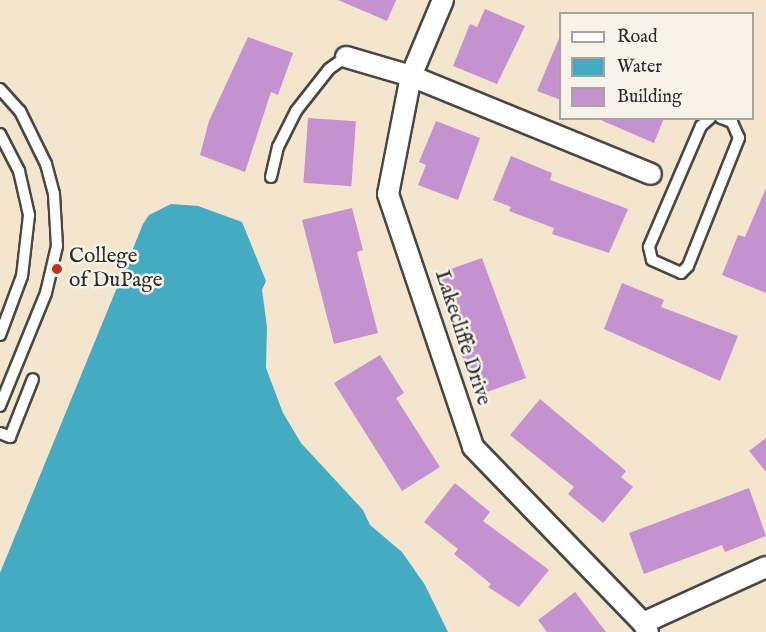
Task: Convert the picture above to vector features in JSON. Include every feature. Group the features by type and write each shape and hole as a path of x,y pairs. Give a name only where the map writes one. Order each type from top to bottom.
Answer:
{"street":[{"name":"Lakecliffe Drive","path":"443,0 411,76 388,194 473,447 645,627"},
{"path":"346,57 411,76 651,174"},
{"path":"645,627 766,567"}],"lane":[{"path":"271,177 278,147 296,111 329,69 346,57"},
{"path":"0,89 20,111 46,164 54,194 57,246 46,293 0,406"},
{"path":"708,120 701,126 674,184 649,247 652,260 681,273 688,266 739,138 732,122 726,120"},
{"path":"0,134 19,171 29,215 22,276 0,335"},
{"path":"651,174 674,184"},
{"path":"0,433 10,436 33,379"}],"water":[{"path":"171,204 198,206 242,222 266,281 262,290 267,327 266,368 283,413 301,443 363,510 370,525 402,552 425,585 448,632 0,632 0,573 143,224 149,215"}],"building":[{"path":"338,0 396,0 387,21"},
{"path":"485,9 525,26 497,84 453,66 470,24 477,27"},
{"path":"248,37 293,53 278,95 271,92 245,172 200,155 209,121"},
{"path":"559,38 559,99 537,91"},
{"path":"308,118 356,121 351,186 303,183"},
{"path":"601,120 663,120 654,143"},
{"path":"436,121 480,138 458,200 418,185 426,165 419,162"},
{"path":"511,156 552,173 550,180 628,209 609,253 552,234 554,228 509,211 511,207 493,200"},
{"path":"766,188 766,293 722,275 738,235 745,237"},
{"path":"352,208 363,250 357,252 378,333 334,344 302,220"},
{"path":"482,258 526,378 476,396 462,356 468,354 439,273"},
{"path":"622,283 664,300 661,307 738,336 720,381 604,329"},
{"path":"380,355 404,393 396,398 440,467 402,491 334,383"},
{"path":"540,399 626,471 621,477 633,487 603,523 568,494 574,487 510,435"},
{"path":"766,438 766,472 749,451"},
{"path":"455,483 490,512 483,521 549,570 519,607 488,587 491,584 454,554 458,549 424,522"},
{"path":"749,488 766,536 725,552 722,545 644,574 629,533"},
{"path":"575,592 606,632 547,632 538,620"}],"place":[{"name":"College of DuPage","path":"57,269"}]}
